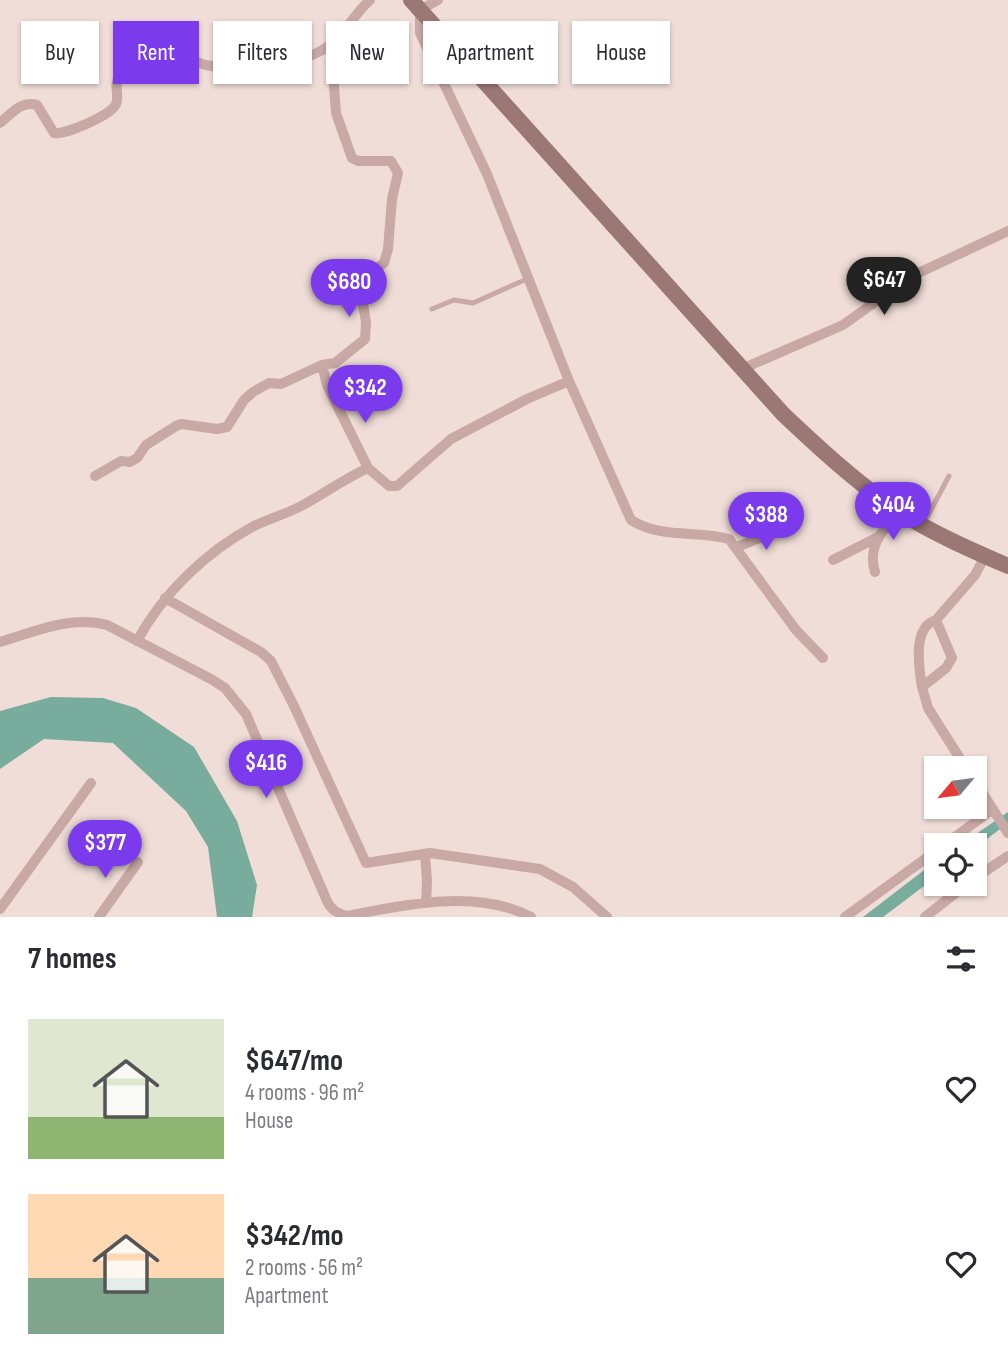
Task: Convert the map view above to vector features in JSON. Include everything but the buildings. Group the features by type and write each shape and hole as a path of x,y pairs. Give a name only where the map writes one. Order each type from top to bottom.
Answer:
{"main road":[{"path":"415,5 783,414 845,471 899,511 922,526 1008,566"}],"street":[{"path":"352,21 370,0"},
{"path":"438,0 415,5 420,33 460,113 569,380 631,520 643,528 679,535 720,536 729,539 796,630 823,658"},
{"path":"0,123 23,105 30,103 37,105 51,130 60,134 110,111 117,103 117,79 144,66 179,58 207,65 257,68 291,61 326,48"},
{"path":"95,476 121,461 130,462 137,458 145,445 181,424 217,429 227,427 244,400 253,392 269,383 281,384 322,365 335,363 365,339 366,322 360,287 371,272 384,263 398,173 391,161 358,161 352,158 336,113 334,84"},
{"path":"744,368 843,325 910,277 1008,231"},
{"path":"322,365 329,389 368,468 389,486 397,486 451,439 569,380"},
{"path":"137,641 150,617 165,598 230,540 258,524 303,506 368,468"},
{"path":"875,572 872,557 878,537 899,511"},
{"path":"737,547 782,528"},
{"path":"832,560 878,537"},
{"path":"958,756 928,708 919,667 921,636 925,627 936,620 975,575 985,556"},
{"path":"165,598 261,652 271,661 366,863 425,857 540,869 573,887 607,917"},
{"path":"922,687 946,668 952,658 936,620"},
{"path":"0,642 51,626 91,621 107,625 225,688 246,714 331,908 347,916 426,903 463,902 518,910 531,917"},
{"path":"0,909 91,783"},
{"path":"987,800 1008,833"},
{"path":"962,833 994,811"},
{"path":"987,870 1008,856"},
{"path":"425,857 426,903"},
{"path":"845,917 924,860"},
{"path":"99,917 138,862"},
{"path":"925,917 952,896"}],"lane":[{"path":"432,309 454,300 473,303 529,278"},
{"path":"922,526 949,477"}],"water":[{"path":"51,697 103,698 136,708 194,747 237,821 257,885 252,917 217,917 208,847 186,811 113,743 44,739 0,769 0,711"},
{"path":"1008,812 1008,823 987,839 987,833 977,833"},
{"path":"924,870 924,886 883,917 863,917"}]}
